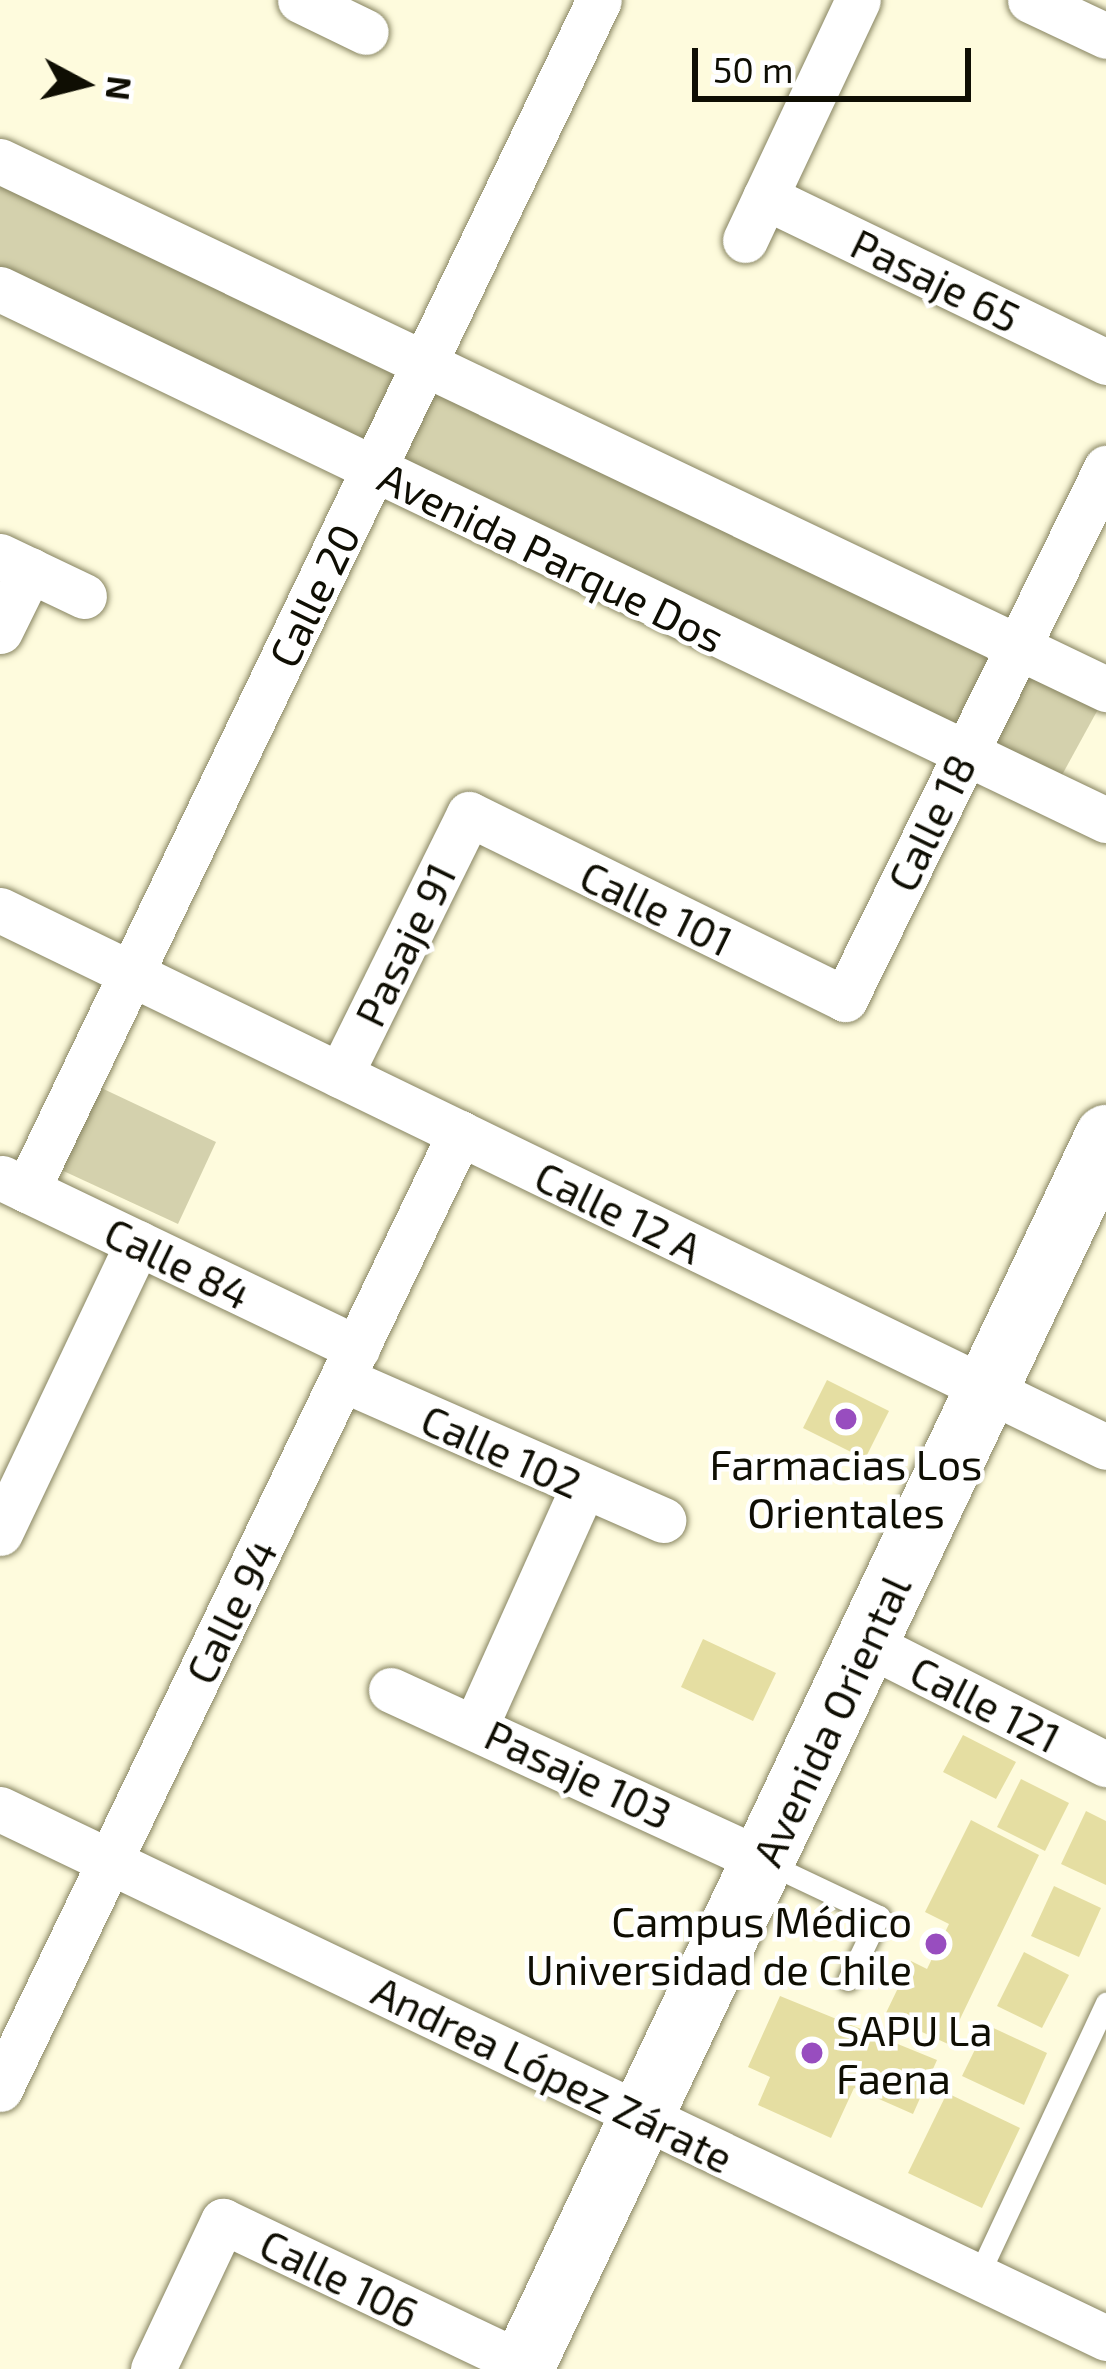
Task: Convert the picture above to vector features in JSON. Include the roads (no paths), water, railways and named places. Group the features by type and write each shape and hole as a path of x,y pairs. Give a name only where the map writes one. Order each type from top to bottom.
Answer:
{"main road":[{"name":"Avenida Oriental","path":"525,2368 1106,1136"}],"street":[{"path":"300,0 366,32"},
{"name":"Calle 20","path":"14,1184 132,973 599,0"},
{"path":"745,240 858,0"},
{"path":"1030,0 1106,36"},
{"path":"0,161 1106,689"},
{"name":"Pasaje 65","path":"765,197 1106,362"},
{"name":"Avenida Parque Dos","path":"0,289 962,755 1106,820"},
{"name":"Calle 18","path":"845,999 1106,468"},
{"path":"0,631 15,563 84,596"},
{"name":"Calle 101","path":"469,814 845,999"},
{"name":"Pasaje 91","path":"340,1075 469,814"},
{"name":"Calle 12 A","path":"0,910 1106,1447"},
{"name":"Calle 94","path":"0,2089 460,1133"},
{"name":"Calle 84","path":"14,1184 138,1243 349,1363"},
{"path":"0,1533 11,1482 138,1243"},
{"name":"Calle 102","path":"349,1363 582,1489 663,1520"},
{"path":"477,1723 582,1489"},
{"name":"Calle 121","path":"866,1643 1106,1763"},
{"name":"Pasaje 103","path":"392,1690 477,1723 764,1861"},
{"name":"Andrea López Zárate","path":"0,1809 1106,2338"},
{"name":"Calle 106","path":"153,2369 223,2221 525,2368"}],"lane":[{"path":"764,1861 879,1916 848,1980"},
{"path":"978,2276 1106,2003"}],"place":[{"name":"Farmacias Los Orientales","path":"846,1419"},
{"name":"Campus Médico Universidad de Chile","path":"936,1944"},
{"name":"SAPU La Faena","path":"812,2053"}]}
